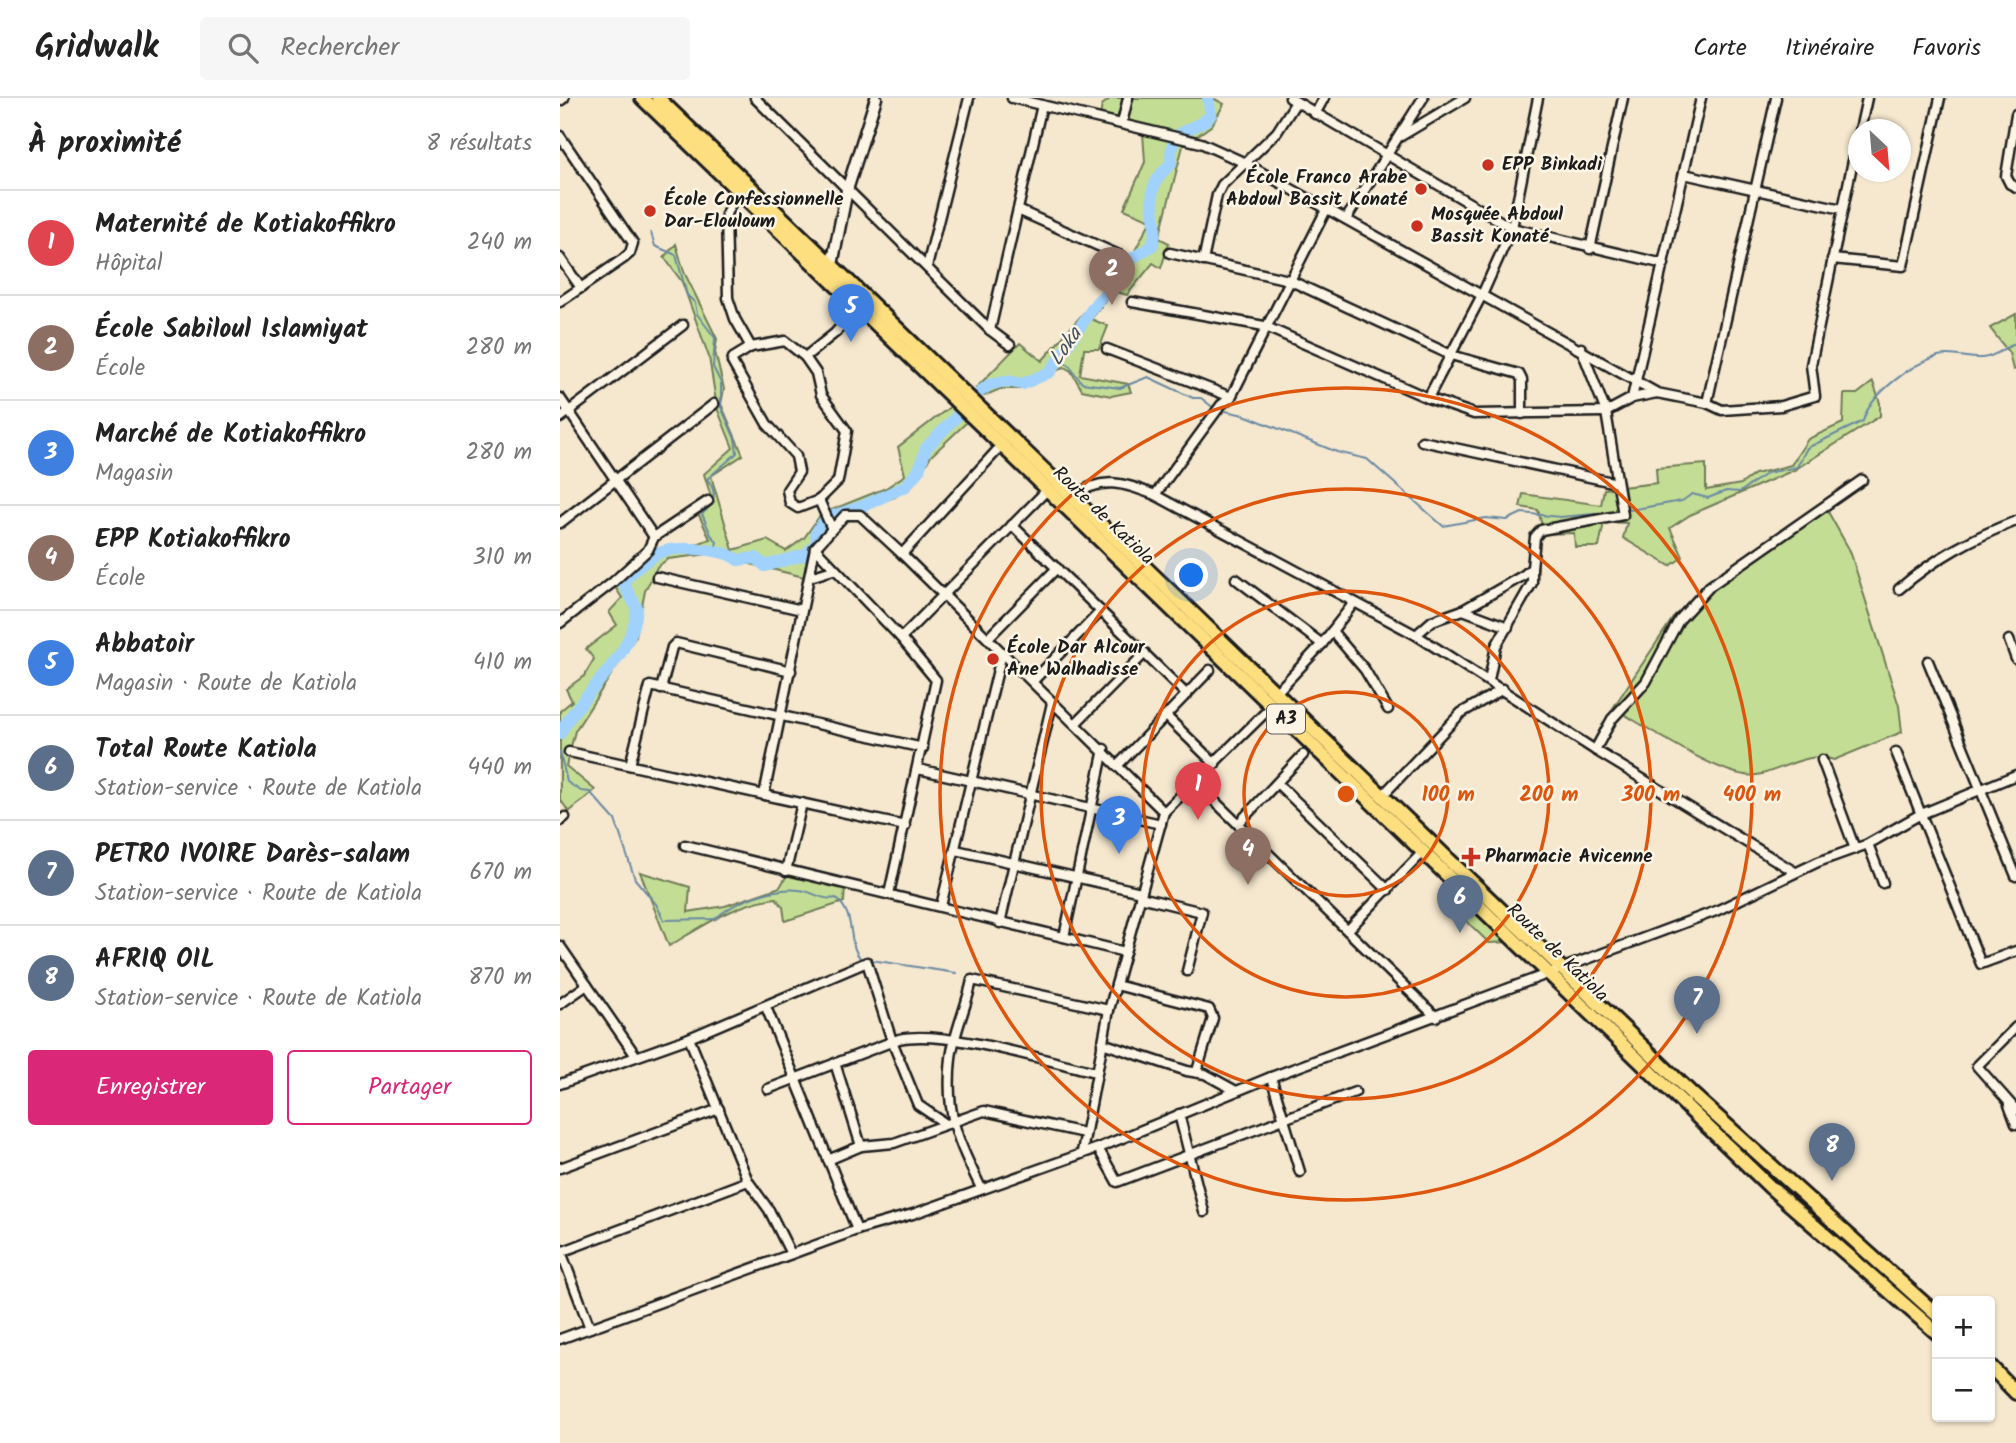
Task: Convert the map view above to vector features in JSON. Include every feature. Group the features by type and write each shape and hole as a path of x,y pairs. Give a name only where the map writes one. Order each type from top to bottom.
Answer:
{"highway":[{"name":"Route de Katiola","path":"642,98 1048,489 1274,699 1383,795 1755,1154 1932,1311"},
{"name":"Route de Katiola","path":"658,98 1073,497 1423,852 1770,1187 1932,1329"},
{"path":"1995,1372 2016,1395"},
{"path":"1995,1380 2016,1395"}],"street":[{"path":"560,101 564,98"},
{"path":"755,98 990,330 1010,345"},
{"path":"832,265 847,190 876,98"},
{"path":"927,267 969,98"},
{"path":"1012,98 1201,143 1243,162 1636,378 1657,393"},
{"path":"1122,123 1128,98"},
{"path":"1315,114 1324,98"},
{"path":"1346,219 1423,98"},
{"path":"1397,138 1465,98"},
{"path":"1428,398 1482,295 1512,228 1538,98"},
{"path":"1590,249 1623,98"},
{"path":"1632,398 1701,98"},
{"path":"1707,403 1776,98"},
{"path":"1862,119 1867,98"},
{"path":"1832,260 1903,266 1940,98"},
{"path":"1203,261 1217,195 1243,162 1277,132 1293,100 1512,228 1590,249 1664,264"},
{"path":"990,330 1042,105"},
{"path":"2016,114 2006,176 2010,184 2016,187"},
{"path":"560,136 632,243 630,253 560,302"},
{"path":"1684,174 1842,209"},
{"path":"1132,302 1264,327 1428,398 1474,414 1605,412 1632,398 1657,393 1707,403 1722,410 1762,408 1815,396 1811,365 1848,181"},
{"path":"738,190 726,214 729,298 735,319 751,348"},
{"path":"1155,495 1221,405 1231,397 1264,327 1327,208"},
{"path":"1018,211 1124,257"},
{"path":"1170,253 1289,280 1451,355 1519,374 1522,380 1522,414"},
{"path":"560,258 581,288"},
{"path":"805,358 835,333 859,306"},
{"path":"560,418 683,325"},
{"path":"785,341 805,358 816,373 821,395 847,431 838,481 821,504 798,508 790,503 788,490 799,472 796,456 767,424 732,362 733,358 751,348 785,341"},
{"path":"1489,680 1496,646 1532,583 1535,537 1541,530 1621,517 1622,509 1605,412 1581,348"},
{"path":"1107,349 1231,397"},
{"path":"560,398 654,537"},
{"path":"560,523 714,404"},
{"path":"1422,441 1617,483"},
{"path":"902,554 1002,445"},
{"path":"1595,750 1612,719 1646,682 1679,620 1710,586 1863,480"},
{"path":"1073,497 1090,484 1111,483 1129,485 1155,495 1353,604 1416,635 1595,750 1795,872"},
{"path":"901,638 1048,489"},
{"path":"560,623 612,583 648,550 654,537 708,501"},
{"path":"821,504 832,528"},
{"path":"764,794 815,548 845,515 860,515 1033,681 1052,703 1104,749 1164,812"},
{"path":"1899,589 1930,562 1958,546 2016,521"},
{"path":"1012,526 1187,695"},
{"path":"815,548 833,570 901,638 936,680 889,894"},
{"path":"988,638 1057,568"},
{"path":"1416,635 1432,621 1463,610 1532,568"},
{"path":"810,577 833,570"},
{"path":"657,577 802,610"},
{"path":"1236,579 1322,644"},
{"path":"1082,1152 1109,1010 1164,812 1215,764 1322,644 1353,604"},
{"path":"1463,610 1508,627"},
{"path":"1033,681 1101,611"},
{"path":"1332,631 1365,670 1388,709"},
{"path":"2009,640 2016,659"},
{"path":"661,689 672,646 676,643 791,671"},
{"path":"941,906 1002,653"},
{"path":"1076,723 1145,653"},
{"path":"1928,661 1978,789 2016,874"},
{"path":"1119,764 1210,670"},
{"path":"630,765 648,688 923,748"},
{"path":"1383,795 1461,713 1503,689"},
{"path":"1000,923 1052,703"},
{"path":"1166,716 1215,764"},
{"path":"1064,937 1104,749"},
{"path":"569,752 905,826"},
{"path":"1896,752 1981,964 2016,951"},
{"path":"1238,824 1303,755"},
{"path":"1822,760 1855,849"},
{"path":"918,769 1091,806 1161,824"},
{"path":"560,1339 857,1230 913,1214 1098,1148 1271,1077 1716,911 1795,872 1868,844 1919,815 2016,775"},
{"path":"1196,783 1436,1017"},
{"path":"1278,784 1388,890"},
{"path":"786,871 802,803"},
{"path":"1868,844 1883,883"},
{"path":"685,845 1125,952"},
{"path":"956,850 1141,894 1202,912 1187,971"},
{"path":"1348,930 1423,852"},
{"path":"560,946 636,1056"},
{"path":"560,1084 689,1038 867,962 892,1041 918,1105 950,1123"},
{"path":"981,1188 950,1123 951,1058 972,979 1109,1010"},
{"path":"560,1004 587,985"},
{"path":"1116,985 1209,1009 1213,1018 1197,1071"},
{"path":"766,1006 857,1230"},
{"path":"2016,1027 1976,1066 2016,1110"},
{"path":"768,1089 892,1041 922,1036 956,1040 1096,1072"},
{"path":"689,1038 748,1181 769,1210 791,1254"},
{"path":"1102,1044 1187,1072 1197,1071 1236,1091"},
{"path":"835,1063 861,1146"},
{"path":"1271,1077 1300,1172"},
{"path":"1098,1148 1117,1182 1355,1092"},
{"path":"2008,1102 2016,1124"},
{"path":"560,1168 719,1109"},
{"path":"828,1160 861,1146 894,1143 984,1111 1084,1133"},
{"path":"1179,1114 1204,1212"},
{"path":"590,1328 561,1250 748,1181"}],"green space":[{"path":"1111,98 1213,98 1224,104 1212,125 1183,146 1159,238 1169,243 1161,268 1153,263 1127,295 1114,291 1091,319 1108,326 1099,349 1084,349 1080,375 1128,384 1131,392 1111,396 1082,390 1071,371 1064,367 1020,389 1000,389 984,396 976,388 1020,343 1042,361 1131,258 1151,220 1124,209 1145,162 1143,133 1099,122 1102,105"},
{"path":"676,244 684,272 717,339 715,352 724,389 721,404 743,455 711,476 733,550 767,540 786,551 804,538 821,514 886,488 905,475 898,447 951,406 967,422 930,457 921,474 895,497 840,516 814,544 804,577 709,554 668,559 657,567 645,591 636,636 575,731 566,766 595,790 569,812 560,799 560,711 572,701 566,689 584,676 594,659 586,649 617,625 609,612 622,598 613,584 652,549 697,544 710,539 698,513 712,500 704,474 733,448 717,408 709,357 682,282 664,257"},
{"path":"2016,314 2016,369 2013,370 2009,353 1990,328"},
{"path":"1873,382 1880,403 1880,416 1794,470 1690,515 1670,528 1683,557 1670,566 1623,538 1627,523 1604,522 1599,547 1575,547 1574,533 1544,534 1538,510 1520,507 1523,494 1601,505 1604,489 1657,483 1656,468 1706,464 1706,490 1741,484 1755,474 1791,465 1808,439 1843,423 1844,394 1857,394"},
{"path":"1827,510 1850,551 1899,706 1902,732 1834,760 1811,758 1766,773 1745,775 1696,756 1613,708 1675,615"},
{"path":"640,872 690,887 688,912 725,906 780,887 787,875 821,880 845,888 844,902 785,921 783,907 776,898 761,901 720,916 669,946"},
{"path":"1455,888 1510,942 1489,943 1455,910"}],"waterway":[{"name":"Loka","path":"981,391 989,385 1006,381 1023,384 1050,372 1096,303 1114,285 1123,264 1152,246 1155,234 1152,194 1155,185 1171,164 1171,151 1178,136 1211,115 1208,98"},
{"path":"651,233 655,246 676,255 687,295 695,303 697,314 715,338 713,367 721,383 721,407 735,439 737,453 707,479 713,489 714,498 702,514 717,542 715,549"},
{"path":"1624,511 1682,501 1692,494 1708,498 1726,491 1740,492 1767,473 1797,467 1807,448 1863,421 1867,411 1883,391 1916,366 1943,355 1987,357 2016,343"},
{"path":"1057,362 1068,364 1082,383 1120,388 1148,377 1193,398 1201,398 1215,409"},
{"path":"1221,410 1244,415 1337,452 1367,459 1443,526 1486,518 1507,520 1522,513 1560,517 1618,512"},
{"path":"560,734 627,643 637,608 623,583 638,567 657,554 674,549 710,550 738,560 756,558 765,566 807,554 817,542 816,533 826,518 861,507 906,486 919,470 926,448 960,413"},
{"path":"560,752 567,782 581,791 590,792 615,820 635,879 656,904 664,920 715,919 732,906 766,893 804,891 826,898 836,898 843,905 854,946 862,960"},
{"path":"871,960 956,973"}],"place":[{"name":"EPP Binkadi","path":"1488,165"},
{"name":"École Franco Arabe Abdoul Bassit Konaté","path":"1421,189"},
{"name":"École Confessionnelle Dar-Elouloum","path":"650,211"},
{"name":"Mosquée Abdoul Bassit Konaté","path":"1417,226"},
{"name":"École Sabiloul Islamiyat","path":"1112,305"},
{"name":"Abbatoir","path":"851,342"},
{"name":"École Dar Alcour Ane Walhadisse","path":"993,659"},
{"name":"Maternité de Kotiakoffikro","path":"1198,820"},
{"name":"Marché de Kotiakoffikro","path":"1119,854"},
{"name":"Pharmacie Avicenne","path":"1471,857"},
{"name":"EPP Kotiakoffikro","path":"1248,885"},
{"name":"Total Route Katiola","path":"1460,933"},
{"name":"PETRO IVOIRE Darès-salam","path":"1697,1034"},
{"name":"AFRIQ OIL","path":"1832,1181"}]}
